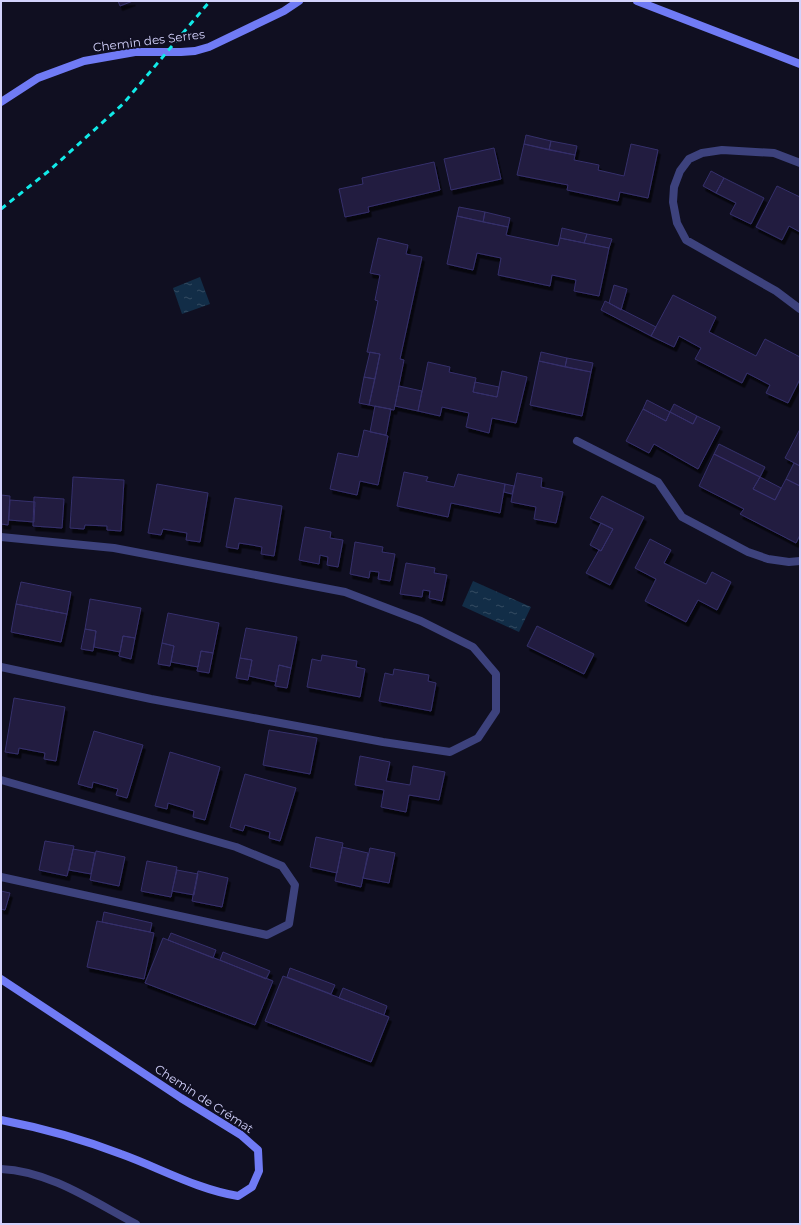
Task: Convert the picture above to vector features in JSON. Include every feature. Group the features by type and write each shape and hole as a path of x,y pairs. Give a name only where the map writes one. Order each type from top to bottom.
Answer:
{"street":[{"name":"Chemin des Serres","path":"1,102 38,78 84,61 135,52 181,52 195,51 209,47 284,11 299,1"},
{"path":"637,1 800,64"},
{"path":"800,162 774,153 722,150 702,153 688,159 680,171 674,187 673,202 677,223 686,240 776,290 800,309"},
{"path":"577,441 658,482 682,517 748,552 768,559 789,562 800,561"},
{"path":"1,537 114,548 345,592 421,622 473,647 496,674 496,711 478,738 450,752 383,742 151,699 1,667"},
{"path":"1,780 236,847 282,866 295,885 289,924 267,935 1,877"},
{"name":"Chemin de Crémat","path":"1,979 181,1098 241,1135 258,1150 259,1171 252,1187 238,1196 222,1193 196,1185 121,1154 67,1135 1,1120"},
{"path":"1,1169 14,1170 44,1178 68,1187 136,1224"}],"water":[{"path":"200,277 210,304 182,314 173,288"},
{"path":"473,581 531,607 519,632 462,606"}],"building":[{"path":"118,1 133,1 120,6"},
{"path":"526,135 551,141 549,150 524,144"},
{"path":"551,141 577,146 575,155 549,150"},
{"path":"524,144 575,155 574,160 599,165 598,170 624,176 631,144 658,150 648,198 620,192 618,201 567,190 568,185 517,175"},
{"path":"494,148 501,179 451,190 444,159"},
{"path":"434,162 440,190 368,207 369,212 345,217 339,189 363,184 362,178"},
{"path":"711,171 724,178 716,193 703,186"},
{"path":"724,178 764,198 751,224 730,214 736,203 716,193"},
{"path":"777,186 800,197 800,232 789,226 782,240 756,227"},
{"path":"459,207 485,212 483,222 457,216"},
{"path":"485,212 510,218 508,227 483,222"},
{"path":"457,216 508,227 506,235 558,246 560,238 609,248 599,296 574,291 576,280 552,275 550,286 498,275 501,258 477,253 473,270 447,264"},
{"path":"562,228 587,234 584,243 560,238"},
{"path":"587,234 612,239 609,248 584,243"},
{"path":"378,238 408,245 406,254 422,257 400,359 404,360 394,410 369,405 380,354 367,352 378,301 375,300 380,275 370,273"},
{"path":"614,285 627,289 621,310 609,303"},
{"path":"673,295 716,317 709,332 756,356 765,339 800,357 800,379 788,403 766,393 770,385 747,373 742,383 695,359 701,348 679,336 674,347 651,336"},
{"path":"605,301 656,327 651,336 601,310"},
{"path":"370,352 380,354 375,379 364,377"},
{"path":"541,352 567,358 565,367 539,361"},
{"path":"567,358 593,363 591,372 565,367"},
{"path":"539,361 591,372 582,416 530,405"},
{"path":"428,362 450,367 449,372 476,378 473,392 497,397 502,371 527,377 516,423 492,418 489,433 466,427 469,413 442,407 440,416 418,411"},
{"path":"364,377 375,379 369,405 359,403"},
{"path":"475,382 499,387 497,397 473,392"},
{"path":"399,386 422,391 418,411 395,406"},
{"path":"647,400 670,412 666,421 643,409"},
{"path":"674,404 697,416 693,424 670,412"},
{"path":"375,406 391,409 386,435 370,432"},
{"path":"643,409 666,421 670,412 693,424 697,416 720,427 698,469 654,444 649,453 626,441"},
{"path":"800,429 800,466 785,458"},
{"path":"364,430 388,436 378,485 360,481 357,495 330,489 338,453 358,457"},
{"path":"719,444 765,467 760,477 714,454"},
{"path":"714,454 760,477 753,489 775,500 786,479 800,486 800,535 796,543 740,514 744,509 699,486"},
{"path":"794,463 800,466 800,486 786,479"},
{"path":"404,472 428,477 426,481 454,487 458,474 505,484 500,513 451,503 448,517 397,506"},
{"path":"517,473 542,478 541,487 563,492 556,523 534,519 536,507 511,502"},
{"path":"73,477 124,480 121,531 107,530 107,526 85,525 84,529 70,528"},
{"path":"760,477 781,488 775,500 753,489"},
{"path":"157,484 208,493 200,542 186,540 187,533 163,529 161,535 148,533"},
{"path":"505,484 514,486 512,494 504,492"},
{"path":"1,495 10,496 8,525 1,524"},
{"path":"602,496 644,517 610,585 586,573 599,550 601,551 613,529 590,518"},
{"path":"34,497 64,499 62,528 33,526"},
{"path":"235,498 282,506 274,556 261,554 262,547 252,545 239,543 238,549 226,547"},
{"path":"10,500 35,502 34,522 9,520"},
{"path":"601,523 613,529 601,551 590,545"},
{"path":"305,527 331,532 330,538 343,540 338,567 327,565 328,557 320,555 319,564 299,560"},
{"path":"650,539 671,550 664,563 706,584 712,572 731,582 717,610 698,600 686,622 645,601 656,579 635,568"},
{"path":"355,542 383,547 382,552 395,554 390,581 378,579 379,572 370,571 369,578 350,574"},
{"path":"406,563 435,568 434,573 447,575 442,601 429,598 430,591 423,590 422,597 400,594"},
{"path":"21,582 71,592 67,614 16,604"},
{"path":"90,599 141,608 135,638 123,636 120,652 94,647 96,631 85,629"},
{"path":"16,604 67,614 61,642 11,632"},
{"path":"168,613 219,623 213,653 201,651 198,667 171,662 174,646 162,643"},
{"path":"537,626 594,654 584,674 527,646"},
{"path":"246,628 297,637 291,668 279,665 276,682 249,676 252,660 240,658"},
{"path":"85,629 96,631 93,651 81,649"},
{"path":"123,636 135,638 131,659 119,656"},
{"path":"162,643 174,646 170,666 158,664"},
{"path":"201,651 213,653 209,673 197,671"},
{"path":"322,655 357,661 356,667 365,669 360,697 307,687 312,659 321,661"},
{"path":"240,658 252,660 248,680 236,678"},
{"path":"279,665 291,668 287,688 275,686"},
{"path":"394,669 429,675 428,681 436,683 431,711 379,701 385,673 393,675"},
{"path":"14,698 65,707 56,761 44,759 45,753 19,748 18,754 5,752"},
{"path":"269,730 317,738 310,774 263,765"},
{"path":"94,731 143,745 127,798 116,795 118,789 93,782 92,788 78,784"},
{"path":"170,752 220,767 205,820 193,817 194,811 168,803 167,809 155,806"},
{"path":"360,756 390,762 386,781 410,785 413,766 445,772 439,800 409,795 406,812 381,807 384,790 355,785"},
{"path":"245,774 296,788 280,841 269,838 270,832 245,825 243,831 230,827"},
{"path":"316,837 343,843 337,873 310,867"},
{"path":"45,841 74,846 67,876 39,870"},
{"path":"342,847 368,853 361,887 335,881"},
{"path":"370,848 395,853 389,883 363,878"},
{"path":"73,849 95,853 91,874 69,870"},
{"path":"96,851 125,857 119,886 90,880"},
{"path":"147,861 177,867 171,897 141,891"},
{"path":"177,870 198,874 194,895 172,891"},
{"path":"198,871 228,878 222,907 192,901"},
{"path":"1,891 10,893 5,910 1,909"},
{"path":"104,912 152,923 150,932 102,922"},
{"path":"97,921 154,933 144,979 87,967"},
{"path":"171,933 216,950 213,958 168,940"},
{"path":"163,938 273,981 255,1025 145,983"},
{"path":"223,952 270,971 266,979 220,960"},
{"path":"290,968 335,985 331,994 287,977"},
{"path":"283,976 389,1017 371,1062 265,1021"},
{"path":"343,988 387,1006 384,1015 339,998"}],"railway":[{"path":"1,209 50,170 123,104 210,1"}]}
